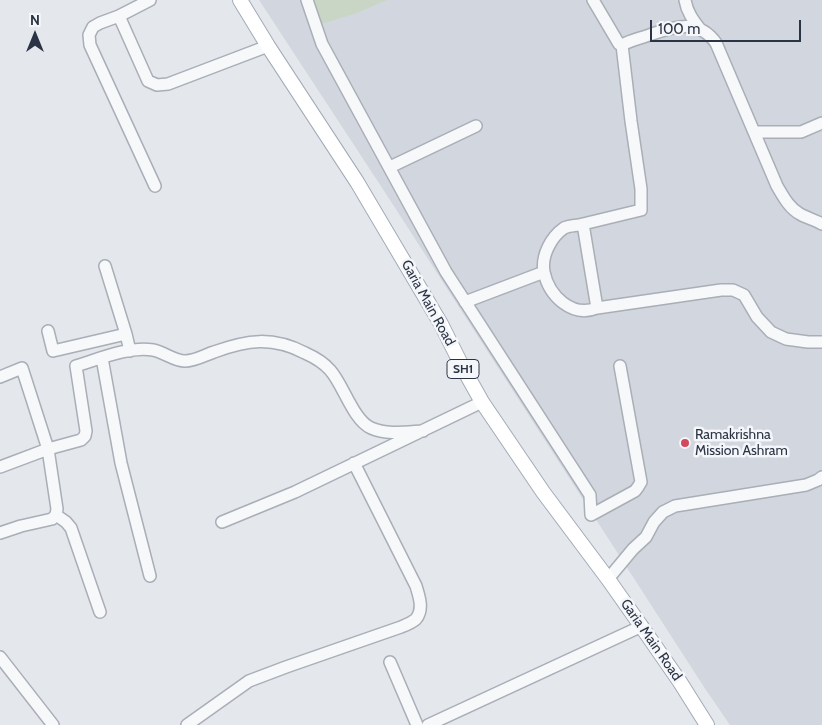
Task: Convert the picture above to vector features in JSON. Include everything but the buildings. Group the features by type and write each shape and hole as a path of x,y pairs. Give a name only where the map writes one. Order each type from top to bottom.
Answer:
{"main road":[{"name":"Garia Main Road","path":"240,0 268,46 358,182 441,324 482,402 543,492 642,626 707,725"}],"street":[{"path":"150,0 119,16 100,22 93,27 89,35 90,44 155,186"},
{"path":"307,0 322,44 446,272 590,495 591,515 635,491 641,482 620,366"},
{"path":"593,0 617,42 622,45"},
{"path":"685,0 690,16 700,29"},
{"path":"119,16 148,81 157,86 168,84 268,46"},
{"path":"622,45 671,28 687,26 700,29 710,35 716,43 778,186 790,206 798,214 822,224"},
{"path":"622,45 641,189 641,210 576,226 571,225 556,234 548,246 544,272 547,282 559,300 579,310 590,311 597,308 721,290 734,290 744,295 757,317 771,332 786,339 822,342"},
{"path":"755,132 801,132 822,123"},
{"path":"390,167 476,126"},
{"path":"582,224 597,308"},
{"path":"105,266 130,351"},
{"path":"465,302 544,272"},
{"path":"48,331 53,351 126,334"},
{"path":"0,467 48,449 81,440 85,436 86,431 76,366 141,349 153,350 177,360 185,361 193,360 244,342 263,341 284,344 304,352 330,369 359,418 366,426 394,432 423,431"},
{"path":"102,358 121,463 150,576"},
{"path":"0,377 22,368 48,449 57,509 56,515 52,519 0,533"},
{"path":"222,522 295,492 482,402"},
{"path":"187,725 249,681 402,627 416,619 420,611 420,600 416,586 354,463"},
{"path":"608,579 633,549 646,537 654,522 663,512 675,506 806,485 822,477"},
{"path":"56,515 71,528 100,612"},
{"path":"428,725 642,626"},
{"path":"0,657 53,725"},
{"path":"390,662 417,725"}],"shaded area":[{"name":"Ramakrishna Mission Ashram","path":"259,0 822,0 822,725 730,725"}],"green space":[{"path":"314,0 387,0 354,14 321,24"}],"place":[{"name":"Ramakrishna Mission Ashram","path":"685,443"}]}
